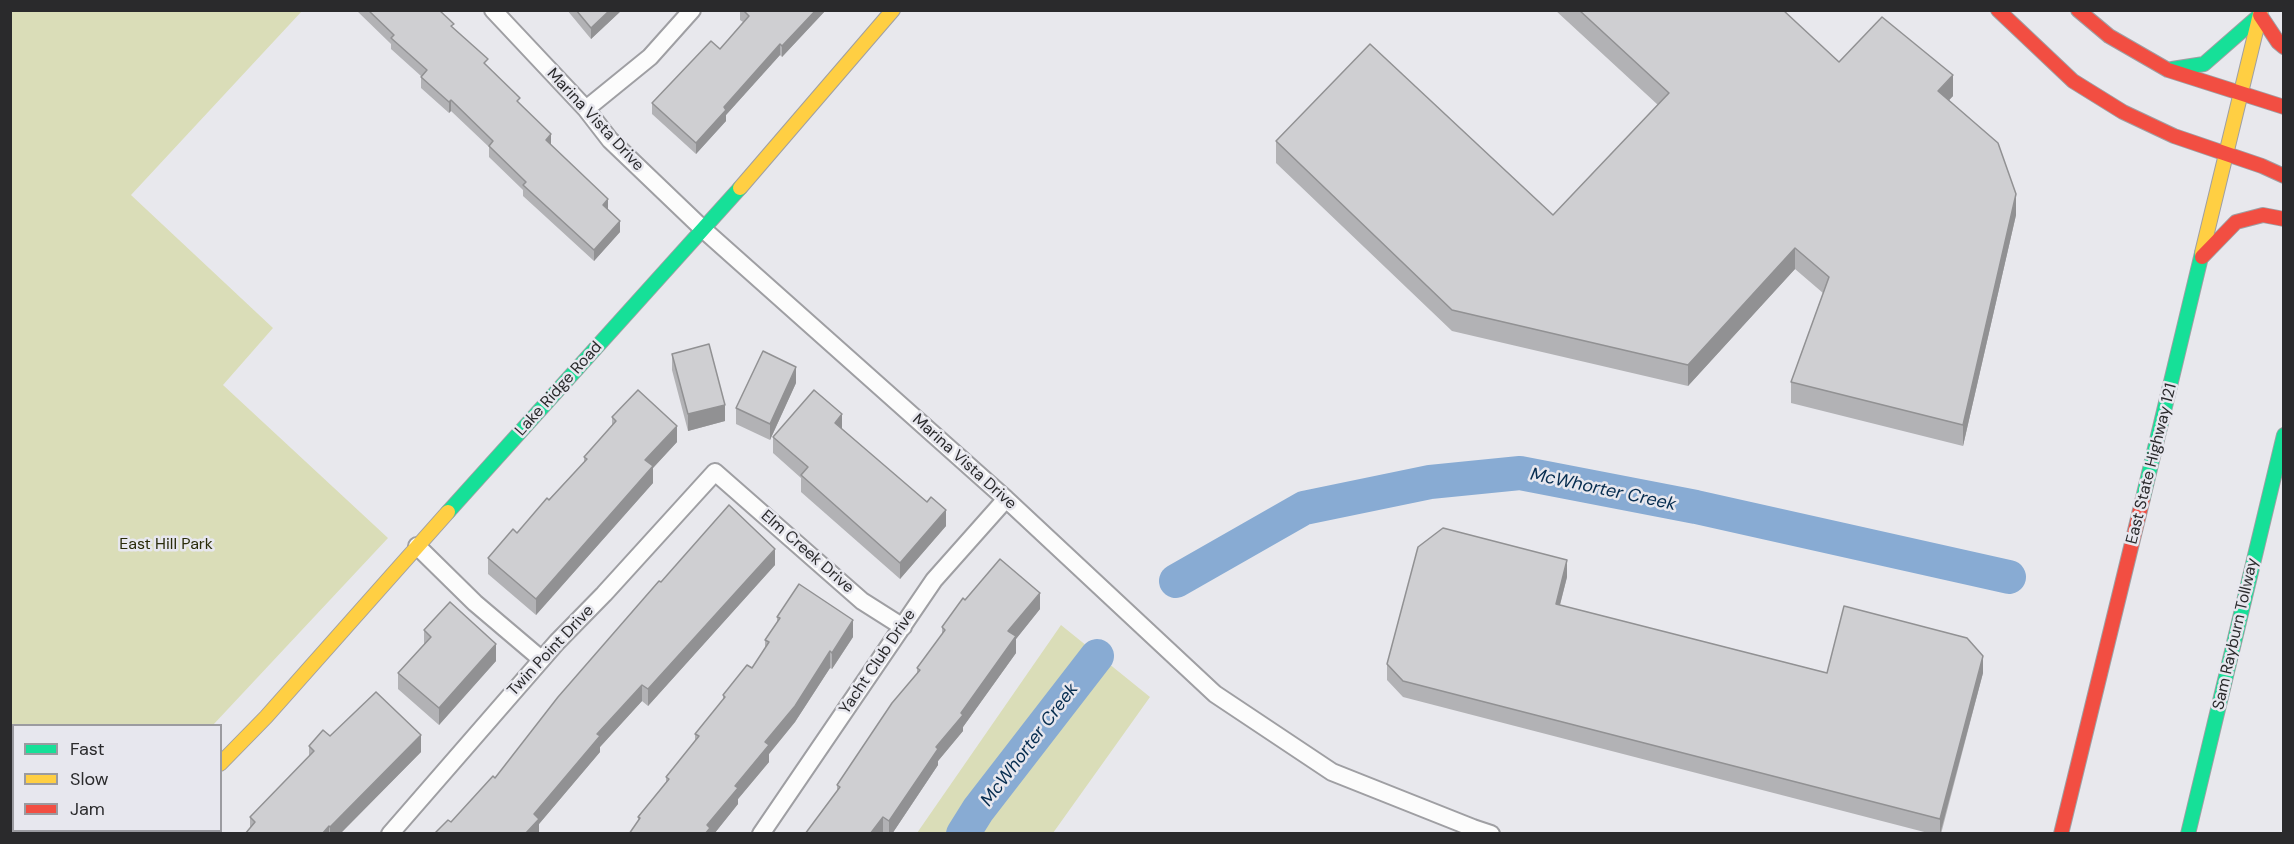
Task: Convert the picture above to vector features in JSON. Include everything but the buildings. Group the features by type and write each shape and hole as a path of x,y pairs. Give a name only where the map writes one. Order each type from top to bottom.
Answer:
{"main road":[{"name":"Lake Ridge Road","path":"222,762 266,717 417,546 704,230 893,10"},
{"path":"1998,10 2073,81 2123,112 2174,136 2262,166 2283,176"},
{"path":"2078,10 2109,36 2168,70 2283,107"},
{"path":"2168,70 2204,64 2260,13 2283,47"},
{"name":"East State Highway 121","path":"2061,834 2260,13"},
{"path":"2202,257 2236,222 2263,215 2283,219"},
{"name":"Sam Rayburn Tollway","path":"2188,834 2283,435"},
{"path":"2175,823 2203,770"}],"street":[{"name":"Marina Vista Drive","path":"493,10 586,109 610,140 704,230 1006,499 1215,694 1332,772 1491,834"},
{"path":"586,109 650,57 692,10"},
{"name":"Elm Creek Drive","path":"716,472 862,601 903,627"},
{"name":"Twin Point Drive","path":"390,834 541,660 716,472"},
{"name":"Yacht Club Drive","path":"761,834 934,580 1006,499"},
{"path":"417,546 474,603 541,660"}],"green space":[{"name":"East Hill Park","path":"10,11 302,11 131,195 273,328 223,385 388,538 214,724 12,724 12,832 114,832 11,833"},
{"path":"1061,625 1150,697 1053,833 917,833"}],"waterway":[{"name":"McWhorter Creek","path":"1176,581 1304,508 1430,482 1520,473 1696,507 2009,577"},
{"name":"McWhorter Creek","path":"963,834 978,810 1097,656"}],"traffic: fast":[{"path":"2172,69 2204,64 2260,15"},
{"path":"448,512 740,188"},
{"path":"2143,498 2202,253"},
{"path":"2188,834 2284,435"}],"traffic: slow":[{"path":"740,188 893,10"},
{"path":"2202,253 2261,10"},
{"path":"222,762 266,717 448,512"}],"traffic: jam":[{"path":"1998,10 2073,81 2123,112 2174,136 2262,166 2284,176"},
{"path":"2078,10 2109,36 2168,70 2284,107"},
{"path":"2260,15 2284,47"},
{"path":"2202,257 2236,222 2263,215 2284,219"},
{"path":"2061,834 2143,498"}]}
